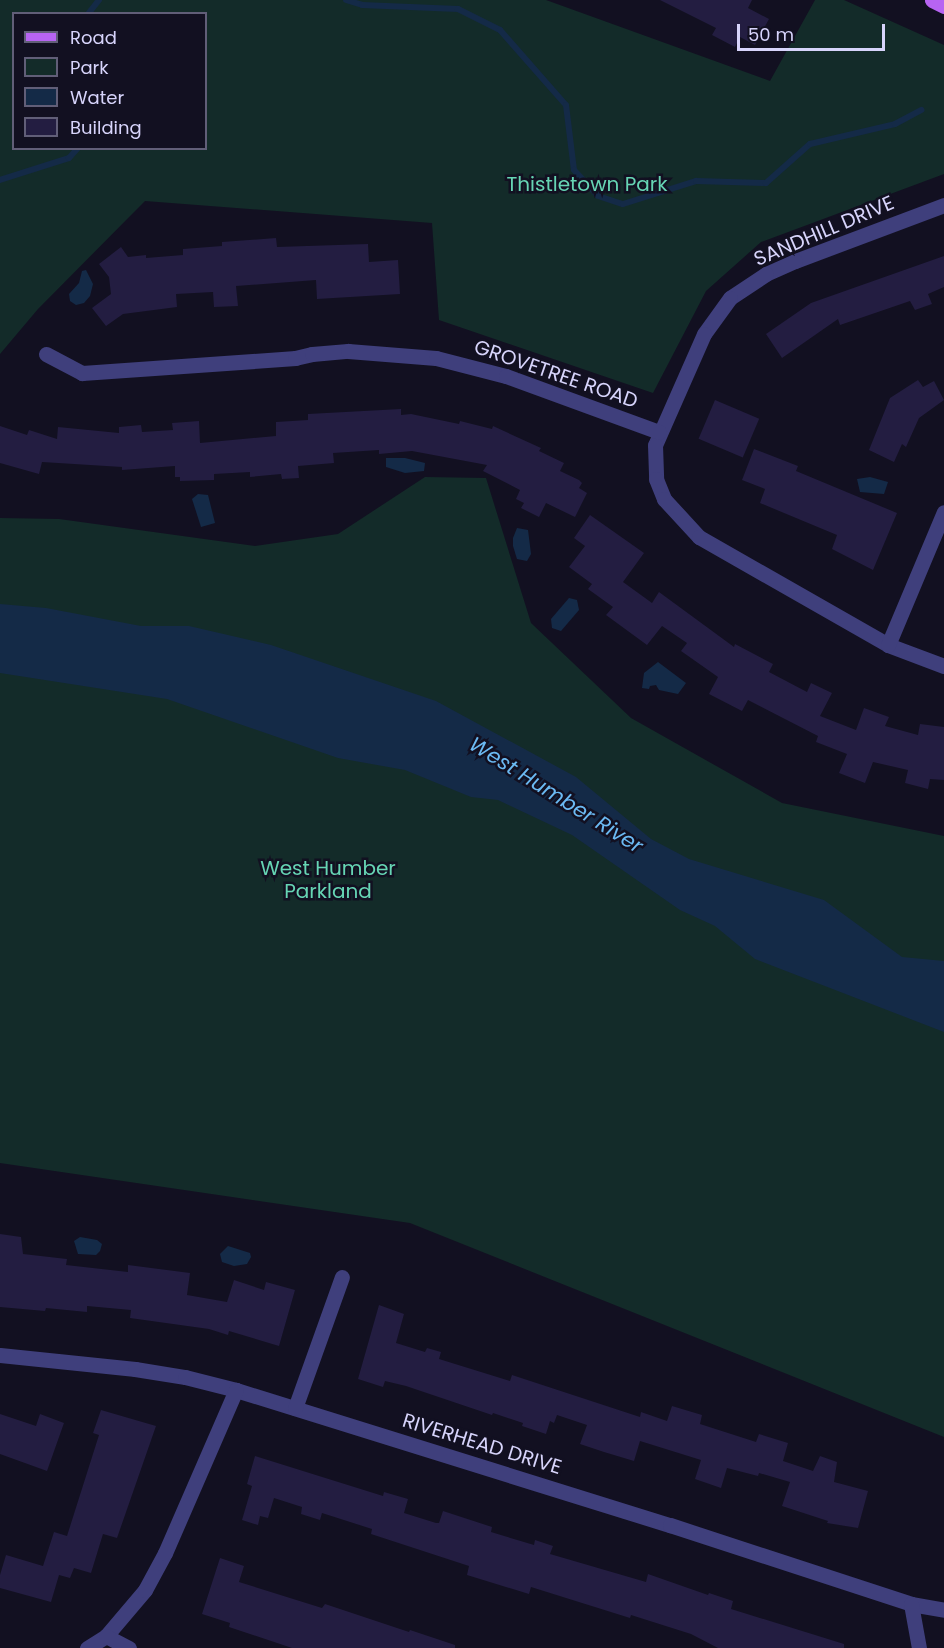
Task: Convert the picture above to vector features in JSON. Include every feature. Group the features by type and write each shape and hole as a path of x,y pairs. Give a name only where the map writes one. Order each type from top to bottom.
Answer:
{"main road":[{"path":"932,0 944,6"}],"street":[{"name":"SANDHILL DRIVE","path":"659,432 704,334 730,298 766,274 795,261 944,205"},
{"name":"GROVETREE ROAD","path":"46,354 82,373 295,358 348,351 436,358 506,376 659,432"},
{"path":"659,432 655,445 656,479 664,499 699,537 888,645 944,666"},
{"path":"888,645 944,512"},
{"path":"295,1408 342,1277"},
{"name":"RIVERHEAD DRIVE","path":"0,1355 145,1371 185,1377 236,1390 658,1521 911,1604 944,1610"},
{"path":"87,1648 106,1636 150,1580 236,1390"},
{"path":"911,1604 919,1648"},
{"path":"106,1636 129,1648"}],"green space":[{"name":"Thistletown Park","path":"0,0 546,0 770,81 815,0 844,0 944,45 944,174 761,242 706,291 653,393 439,320 432,223 145,201 38,309 0,354"},
{"name":"West Humber Parkland","path":"425,477 486,478 531,623 631,718 782,803 944,836 944,1437 410,1223 0,1163 0,518 59,519 255,546 338,534"}],"water":[{"path":"86,270 93,284 90,296 84,303 76,305 70,301 69,294 79,283 82,271"},
{"path":"386,458 405,458 425,463 424,471 405,473 386,467"},
{"path":"870,477 888,482 884,494 860,492 857,479"},
{"path":"198,494 208,495 215,523 201,527 192,499"},
{"path":"517,528 528,530 531,554 527,561 517,559 513,546"},
{"path":"569,598 577,600 579,610 561,631 552,628 551,619"},
{"name":"West Humber River","path":"0,604 46,608 141,626 189,626 271,645 436,701 576,777 651,839 689,859 824,900 902,957 944,961 944,1032 755,959 715,926 680,910 572,835 498,800 471,797 405,770 338,758 167,699 0,673"},
{"path":"658,662 686,683 678,694 659,690 656,685 650,686 649,689 642,688 644,673"},
{"path":"80,1237 97,1240 102,1244 100,1251 96,1255 78,1254 74,1241"},
{"path":"228,1246 250,1253 251,1257 247,1264 234,1266 222,1262 220,1254"}],"building":[{"path":"660,0 752,0 748,8 769,19 755,45 740,37 735,47 712,35 716,28"},
{"path":"276,238 277,247 368,244 369,262 398,260 400,294 317,299 316,280 236,286 238,306 214,307 213,292 176,294 177,307 123,314 106,326 92,308 111,294 109,277 99,264 121,247 128,257 146,255 146,258 183,255 183,249 222,246 222,242"},
{"path":"944,256 944,287 928,294 932,304 915,310 910,301 840,325 838,319 782,358 766,334 811,303"},
{"path":"918,380 923,387 934,381 944,400 919,418 906,447 902,444 894,462 869,450 890,398"},
{"path":"715,400 759,419 743,457 699,439"},
{"path":"401,409 401,415 411,414 459,424 460,421 492,429 493,426 541,448 539,451 564,463 560,471 579,480 582,483 579,488 587,493 575,517 546,503 539,517 521,508 524,503 516,499 520,490 483,471 487,465 412,451 379,454 379,450 333,453 334,463 298,466 299,478 282,479 281,474 250,477 250,472 214,474 214,480 180,481 180,477 175,477 175,466 122,470 122,467 42,462 39,474 0,463 0,426 27,435 29,430 57,439 58,427 119,433 119,427 141,425 142,432 173,430 172,423 199,421 200,443 276,436 276,422 308,420 308,414"},
{"path":"754,449 798,466 796,471 897,513 873,570 832,549 837,535 760,503 765,489 742,480"},
{"path":"590,515 644,553 623,582 652,603 659,592 734,647 735,644 773,664 769,672 807,692 811,683 832,693 820,716 856,730 864,708 889,717 885,726 918,735 920,724 944,727 944,780 930,779 928,789 905,783 908,770 873,762 865,783 839,773 847,754 816,742 818,736 748,700 742,711 709,694 718,677 681,651 687,643 662,626 647,645 606,615 613,607 588,589 592,584 569,567 585,546 574,538"},
{"path":"0,1234 21,1237 23,1254 67,1259 66,1265 128,1272 128,1265 190,1273 187,1295 227,1302 234,1280 264,1290 266,1282 295,1290 279,1346 229,1331 228,1335 209,1329 130,1318 131,1310 87,1306 87,1312 0,1307"},
{"path":"379,1305 404,1314 396,1343 425,1352 427,1348 441,1352 439,1359 510,1381 512,1375 640,1417 641,1412 667,1421 672,1406 702,1415 700,1424 756,1442 759,1434 788,1443 783,1461 813,1471 820,1456 837,1462 834,1482 868,1491 858,1528 827,1523 828,1521 782,1506 790,1482 759,1473 758,1476 727,1468 721,1488 695,1479 701,1460 640,1441 634,1461 604,1452 580,1444 587,1425 557,1415 554,1423 550,1421 546,1434 522,1426 523,1423 406,1386 385,1381 383,1387 358,1379"},
{"path":"101,1410 156,1426 117,1538 103,1534 91,1573 74,1568 70,1578 59,1575 51,1602 0,1588 0,1575 6,1555 43,1566 54,1532 67,1536 99,1435 93,1433"},
{"path":"0,1414 36,1426 40,1414 64,1423 47,1471 0,1454"},
{"path":"255,1456 383,1496 384,1492 408,1499 404,1513 436,1523 439,1523 443,1511 492,1527 491,1532 534,1545 535,1540 553,1546 550,1554 646,1582 648,1574 708,1595 709,1593 733,1601 731,1609 844,1644 844,1648 718,1648 691,1634 631,1615 630,1618 531,1587 529,1594 467,1575 469,1566 371,1534 372,1529 322,1513 320,1520 301,1514 302,1507 274,1498 268,1518 260,1516 258,1525 242,1520 252,1486 247,1484"},
{"path":"220,1558 244,1566 239,1582 322,1608 325,1604 455,1645 455,1648 292,1648 229,1627 230,1623 202,1614"}],"waterway":[{"path":"90,12 99,0"},
{"path":"346,0 362,5 458,9 500,30 566,105 574,170 598,196 623,204 696,181 766,183 810,144 895,124 921,110"},
{"path":"0,180 69,158 76,150"}]}
